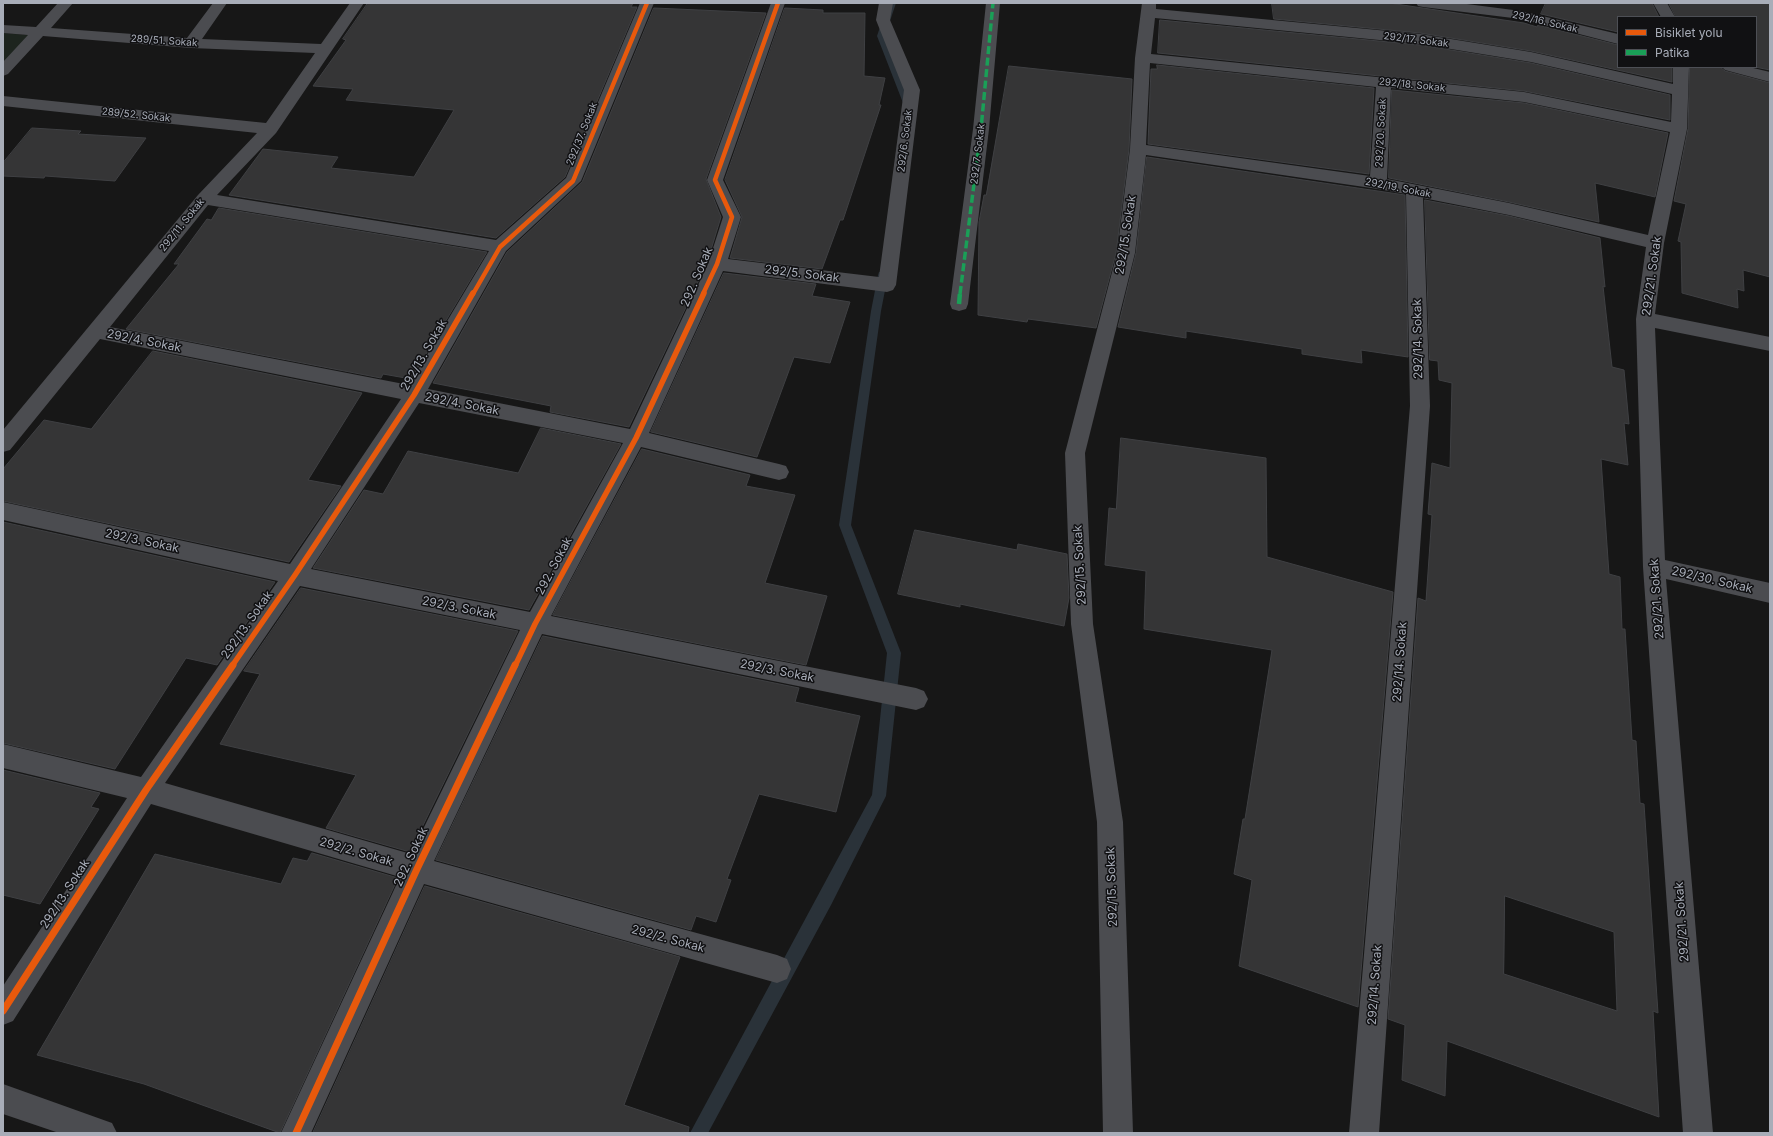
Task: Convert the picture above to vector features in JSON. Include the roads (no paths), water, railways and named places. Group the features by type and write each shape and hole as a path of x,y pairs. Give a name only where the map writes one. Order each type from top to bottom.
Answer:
{"street":[{"path":"3,71 66,3"},
{"path":"191,43 220,3"},
{"name":"292/11. Sokak","path":"3,444 204,199 270,129 357,3"},
{"name":"292/37. Sokak","path":"500,247 574,181 646,3"},
{"name":"292. Sokak","path":"296,1133 416,870 535,624 636,438 717,264 732,217 715,180 778,3"},
{"name":"292/6. Sokak","path":"886,3 883,20 912,90 887,285"},
{"name":"292/7. Sokak","path":"960,304 981,128 993,3"},
{"name":"292/16. Sokak","path":"1423,3 1521,15 1617,39"},
{"path":"1660,3 1667,16"},
{"name":"292/15. Sokak","path":"1118,1133 1110,822 1082,624 1075,454 1126,253 1138,149 1143,58 1148,8"},
{"name":"292/17. Sokak","path":"1148,8 1420,39 1531,58 1680,90"},
{"name":"289/51. Sokak","path":"3,29 191,43 326,49"},
{"name":"292/18. Sokak","path":"1143,58 1524,97 1679,129"},
{"name":"292/21. Sokak","path":"1681,68 1679,129 1655,243 1645,319 1654,566 1698,1133"},
{"path":"1734,68 1770,76"},
{"name":"292/20. Sokak","path":"1378,183 1384,82"},
{"name":"289/52. Sokak","path":"3,101 270,129"},
{"name":"292/19. Sokak","path":"1138,149 1378,183 1509,209 1655,243"},
{"name":"292/14. Sokak","path":"1364,1133 1420,406 1414,190"},
{"path":"204,199 500,247"},
{"name":"292/13. Sokak","path":"3,1011 146,790 296,575 414,395 500,247"},
{"name":"292/5. Sokak","path":"717,264 887,285"},
{"path":"1645,319 1770,344"},
{"name":"292/4. Sokak","path":"96,331 636,438 779,472"},
{"name":"292/3. Sokak","path":"3,511 296,575 916,699"},
{"name":"292/30. Sokak","path":"1654,566 1770,593"},
{"name":"292/2. Sokak","path":"3,756 146,790 416,870 777,969"},
{"path":"3,1099 102,1133"}],"waterway":[{"path":"892,3 881,36 910,108"},
{"path":"699,1133 879,796 894,653 845,525 876,311 883,275"}]}
